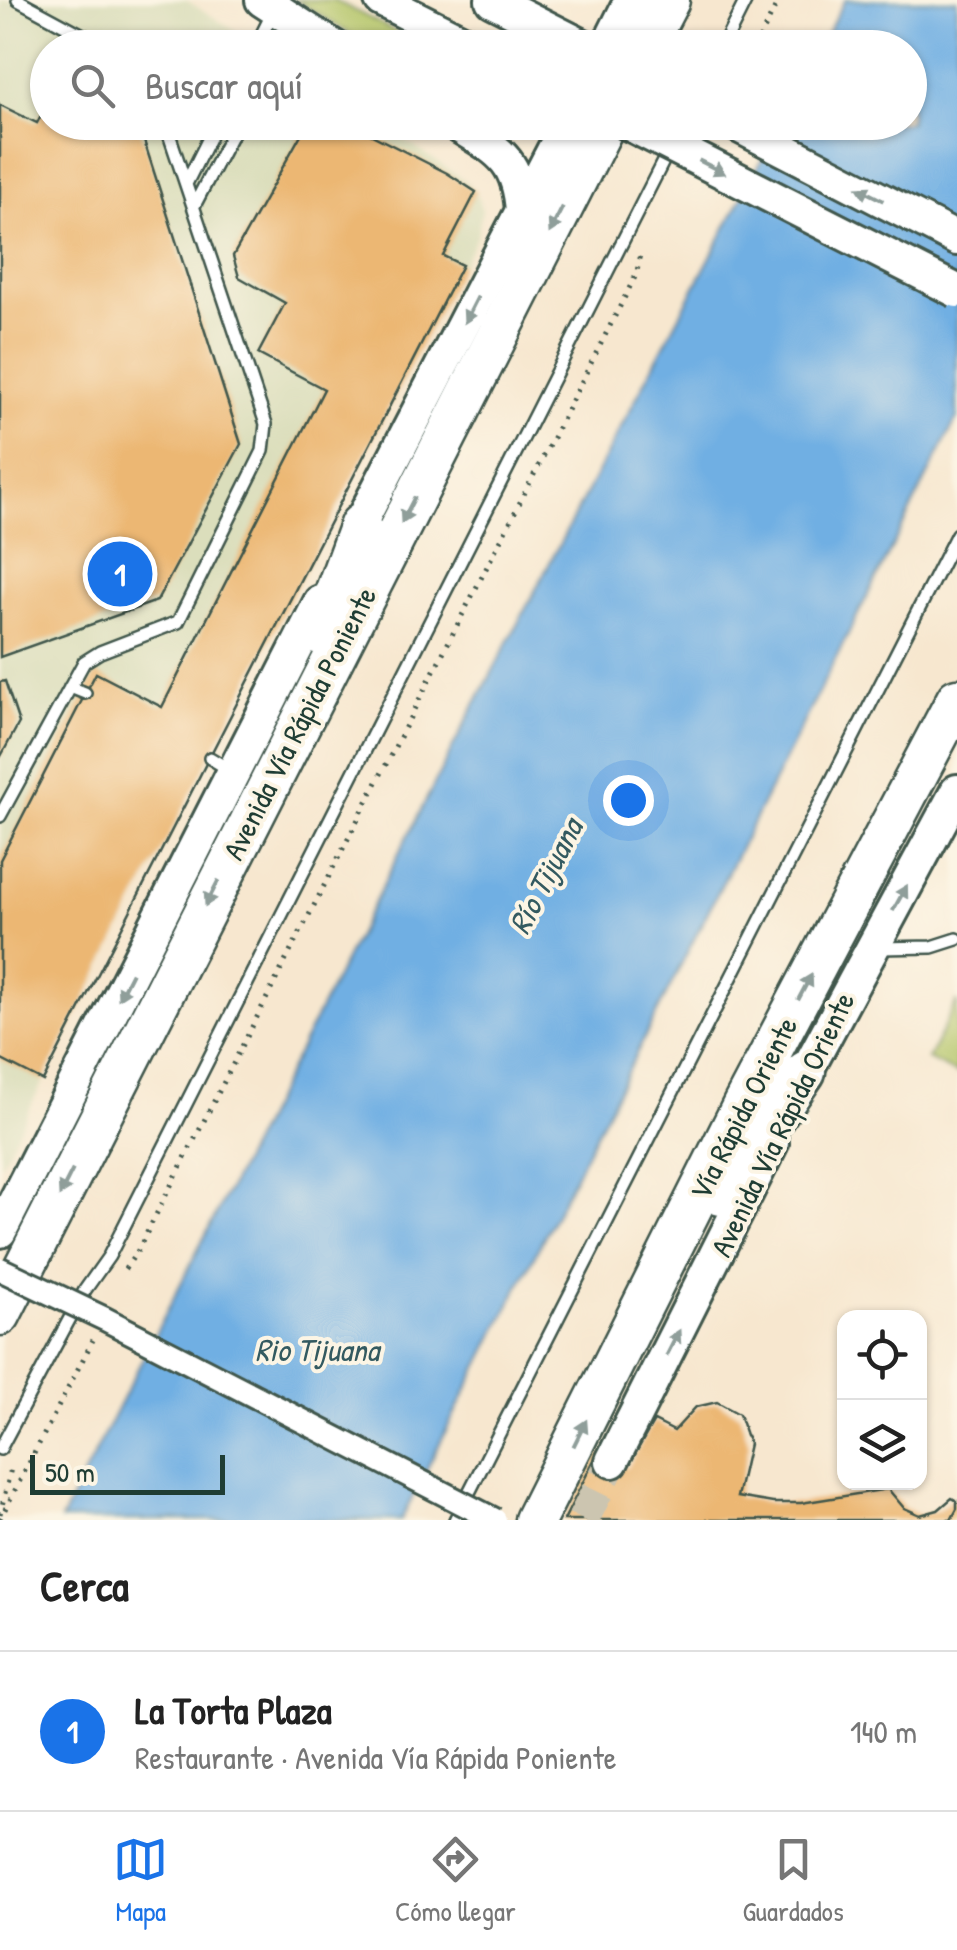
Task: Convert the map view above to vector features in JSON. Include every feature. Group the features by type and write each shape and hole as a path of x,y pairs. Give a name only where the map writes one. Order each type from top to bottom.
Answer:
{"highway":[{"path":"653,30 669,0"},
{"name":"Avenida Vía Rápida Poniente","path":"0,1314 235,775 592,140"},
{"path":"235,775 360,525"},
{"name":"Vía Rápida Oriente","path":"535,1520 744,1103 957,699"},
{"path":"632,1327 804,1072"}],"main road":[{"path":"381,0 440,30"},
{"path":"492,0 551,30"},
{"path":"615,30 631,0"},
{"path":"276,19 299,30"},
{"path":"480,140 510,164 520,184 522,211"},
{"path":"360,525 522,211 586,140"},
{"path":"632,140 957,291"},
{"path":"767,140 957,239"},
{"name":"Avenida Vía Rápida Poniente","path":"0,1230 235,775"},
{"name":"Avenida Vía Rápida Oriente","path":"612,1461 748,1194 804,1072 957,791"}],"street":[{"path":"0,1269 495,1520"}],"lane":[{"path":"18,0 74,30"},
{"path":"731,30 746,0"},
{"path":"0,816 84,662 178,622 263,451 266,424 171,140"},
{"path":"186,182 208,140"},
{"path":"195,204 229,140"},
{"path":"0,1448 85,1290 108,1256 674,140"},
{"path":"456,1520 957,534"},
{"path":"70,687 85,694"},
{"path":"871,948 932,947 957,939"}],"path":[{"path":"764,30 780,0"},
{"path":"116,1282 138,1252 627,292 642,249"},
{"path":"0,1517 99,1330"},
{"path":"0,1517 10,1468 18,1451"}],"shaded area":[{"path":"0,0 186,0 234,30 30,30 30,140 403,140 465,180 476,192 482,210 477,236 0,1166"}],"green space":[{"path":"296,0 334,0 393,30 344,30"},
{"path":"957,1001 957,1074 928,1059"}],"water":[{"name":"Rio Tijuana","path":"845,0 957,0 957,418 401,1520 61,1520 456,741 772,140 927,140 927,30 829,30"}],"building":[{"path":"0,105 30,120 30,140 144,140 241,444 157,601 0,657"},
{"path":"298,140 382,140 476,192 443,256 462,265 43,1081 0,1059 0,860 96,673 162,707 324,389 258,354 285,303 239,277 233,256"},
{"path":"5,681 19,723 0,758 0,682"},
{"path":"717,1402 739,1414 749,1444 737,1497 801,1503 889,1490 904,1508 920,1515 938,1510 952,1498 957,1501 957,1509 951,1520 564,1520 598,1452 627,1468 654,1421 674,1431 696,1407"}],"tunnel":[{"path":"583,1520 612,1461"}],"place":[{"name":"La Torta Plaza","path":"120,574"}],"water label":[{"name":"Río Tijuana","path":"545,876"}]}
